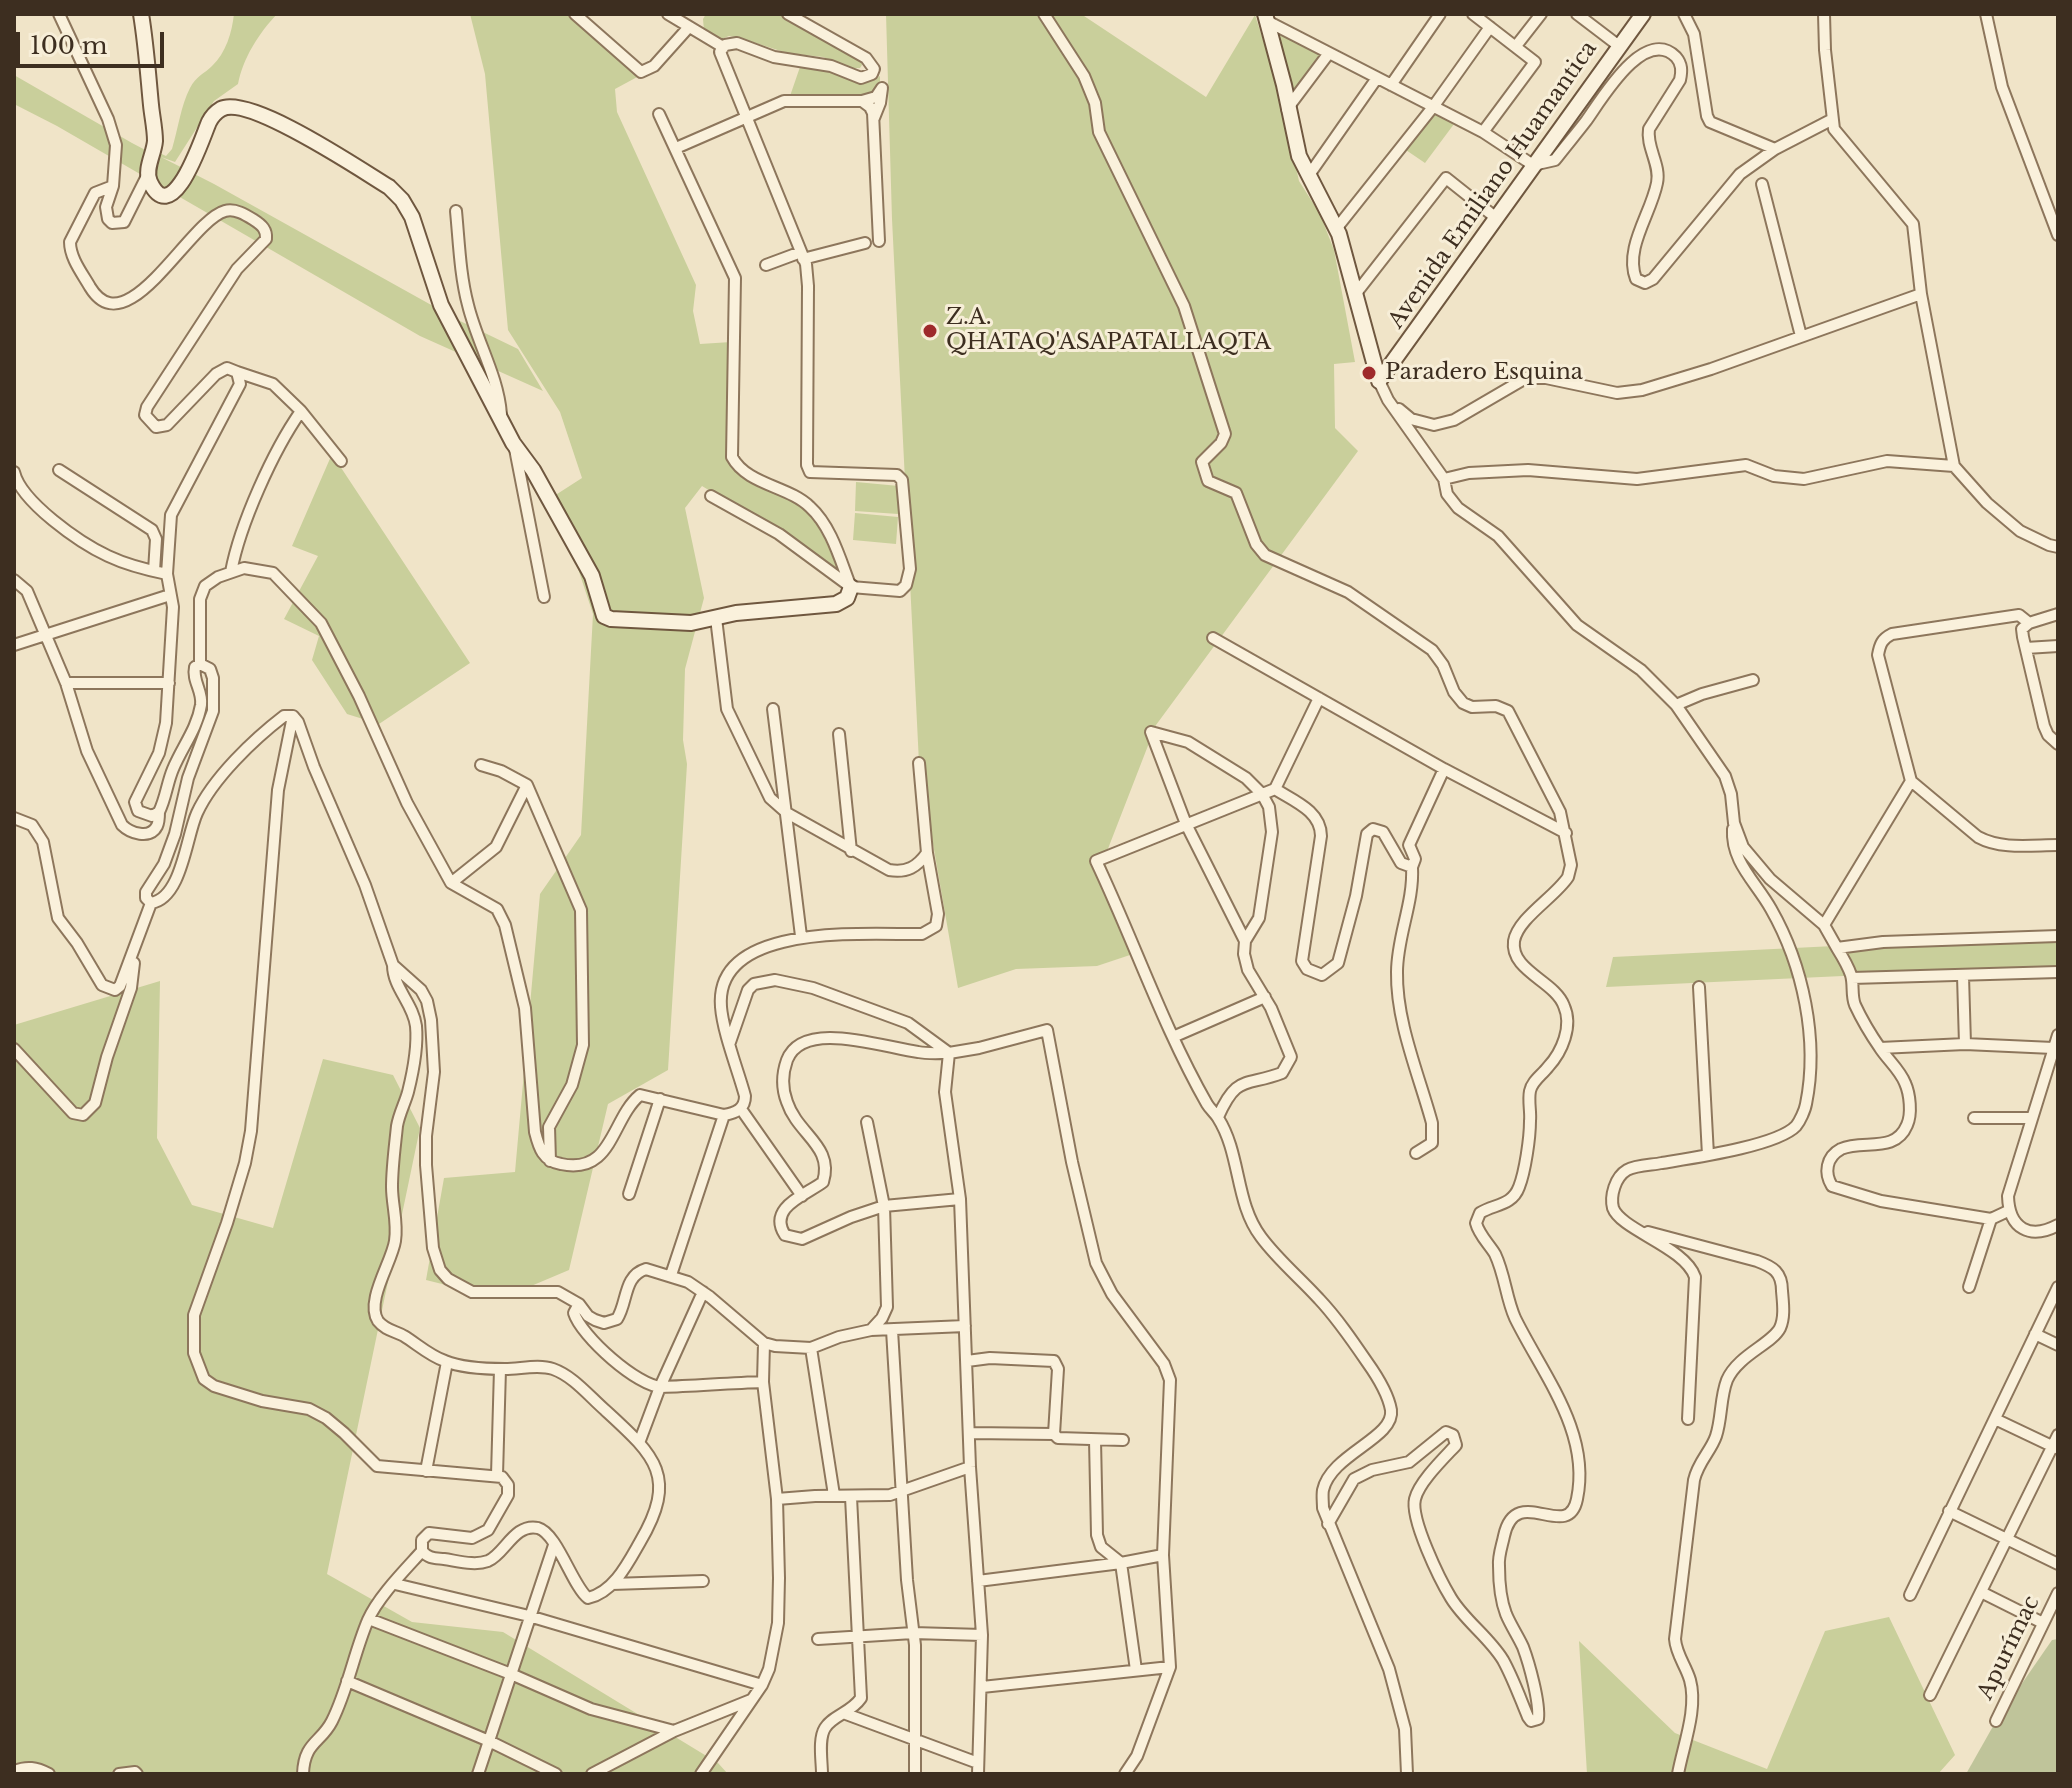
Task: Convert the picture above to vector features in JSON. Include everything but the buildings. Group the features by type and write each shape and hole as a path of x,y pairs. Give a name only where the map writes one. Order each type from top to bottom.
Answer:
{"street":[{"path":"59,14 108,119 116,145 113,186 106,213 112,223 117,224 124,222 147,176 155,142 141,14"},
{"path":"575,14 641,72 654,66 688,28"},
{"path":"668,14 723,47"},
{"path":"723,47 737,43 774,57 831,66 861,78 872,74 874,69 866,58 788,14"},
{"path":"1044,14 1084,76 1095,103 1099,132 1184,306 1225,434 1221,443 1202,462 1208,481 1236,493 1256,544 1265,555 1348,592 1432,650 1463,703 1472,707 1496,706 1508,711 1545,780 1566,833 1571,865 1568,877 1517,931 1514,949 1521,963 1552,987 1560,998 1565,1007 1566,1034 1559,1053 1530,1089 1531,1123 1519,1187 1513,1198 1480,1213 1476,1223 1495,1254 1514,1315 1559,1396 1579,1459 1577,1500 1573,1508 1557,1517 1518,1512 1512,1515 1507,1521 1498,1563 1505,1612 1523,1648 1538,1719 1531,1721 1528,1717 1502,1658 1452,1599 1420,1531 1415,1497 1456,1445 1453,1435 1446,1432 1409,1462 1372,1470 1354,1479 1328,1524"},
{"path":"1391,85 1440,14"},
{"path":"1473,14 1535,62 1483,132"},
{"path":"1516,46 1541,14"},
{"path":"1577,14 1619,46"},
{"name":"Avenida Emiliano Huamantica","path":"1379,381 1643,14"},
{"path":"1684,14 1694,34 1710,122 1775,149"},
{"path":"1824,14 1831,120 1839,137 1912,220 1921,294 1954,466 1987,503 2020,531 2058,547"},
{"path":"1986,14 2002,87 2058,235"},
{"path":"1269,16 1329,53 1483,132 1533,165 1555,160 1633,60 1661,50 1676,57 1682,71 1680,80 1653,120 1647,137 1659,178 1632,255 1636,279 1645,283 1653,279 1740,174 1775,149 1831,120"},
{"path":"1269,16 1299,156 1336,229 1357,292 1379,381 1388,400 1444,479 1447,494 1458,508 1498,536 1577,625 1641,670 1676,705 1725,776 1731,794 1734,823 1732,843 1737,858 1770,908 1790,946 1807,1015 1808,1085 1806,1106 1797,1125 1779,1136 1708,1155 1633,1168 1620,1176 1614,1188 1614,1212 1690,1265 1695,1277 1688,1419"},
{"path":"1336,229 1433,107 1490,27"},
{"path":"711,496 779,534 851,587 900,591 906,585 910,569 902,480 897,475 810,472 807,465 808,286 802,255 722,58 723,47"},
{"path":"1287,110 1329,53"},
{"path":"1309,175 1377,78"},
{"path":"676,148 784,101 862,101 876,97 882,88 874,118"},
{"path":"862,101 872,109 874,118 879,241"},
{"path":"147,176 158,193 171,193 186,177 210,118 226,107 234,107 272,118 389,187 402,200 412,217 441,305 513,443 549,497 592,576 604,616 611,619 691,623 736,613 836,604 847,598 851,587 834,543 808,504 736,466 732,457 735,278 659,114"},
{"path":"1357,292 1446,178 1495,217"},
{"path":"1762,184 1801,336"},
{"path":"113,186 95,193 70,242 75,262 95,296 104,303 118,305 139,294 220,213 237,211 263,227 266,233 266,239 237,269 147,407 145,415 156,427 167,425 216,374 227,368 273,384 301,411 341,461"},
{"path":"456,211 468,305 499,396 501,420"},
{"path":"766,265 865,243"},
{"path":"1388,400 1411,419 1434,425 1454,420 1526,378 1546,378 1617,393 1642,390 1711,369 1921,294"},
{"path":"159,812 146,815 138,811 135,802 159,753 166,723 173,607 167,574 171,515 240,384 237,372"},
{"path":"231,572 247,520 275,455 301,411"},
{"path":"513,443 544,597"},
{"path":"1444,479 1469,473 1528,470 1637,479 1746,465 1774,476 1804,479 1887,461 1954,466"},
{"path":"59,470 152,530 156,539 154,571"},
{"path":"14,472 17,486 38,510 105,555 139,569 167,574"},
{"path":"200,664 200,599 205,586 231,572 251,568 273,573 321,623 366,709 407,803 451,883 497,909 505,925 525,1008 539,1149 550,1161 571,1166 584,1165 604,1151 637,1097 644,1095 724,1115 735,1114 741,1109 745,1096 721,1008 722,992 734,964 757,951 801,936 922,934 936,926 938,914 927,853 919,763"},
{"path":"14,580 27,591 66,683 87,751 122,825 135,834 151,832 157,826 172,771 198,722 202,699 194,675 195,667 200,664"},
{"path":"14,645 170,595"},
{"path":"2058,614 2029,623 2022,629 2044,726 2058,744"},
{"path":"2029,623 2019,615 1892,634 1884,638 1878,655 1911,781 1989,843 2003,846 2058,845"},
{"path":"716,618 727,709 770,798 787,813 889,870 900,872 911,869 927,853"},
{"path":"1213,638 1444,769 1566,833"},
{"path":"2026,648 2058,646"},
{"path":"151,903 146,898 146,892 164,864 175,834 188,778 213,711 213,678 210,669 200,664"},
{"path":"1676,705 1702,694 1753,680"},
{"path":"66,683 169,683"},
{"path":"1319,698 1275,789 1096,861 1173,1037 1206,1103 1218,1117 1238,1165 1246,1211 1251,1222 1355,1345 1380,1381 1391,1408 1389,1424 1379,1435 1351,1453 1329,1475 1323,1499 1328,1524 1389,1669 1405,1729 1407,1774"},
{"path":"773,709 801,936"},
{"path":"151,903 159,901 171,889 197,813 212,790 267,729 284,716 293,716"},
{"path":"293,716 351,849 393,965 395,979 413,1013 416,1027 408,1092 397,1122 392,1189 397,1227 395,1243 377,1290 375,1313 379,1322 447,1362 500,1369 553,1369 585,1391 639,1443 657,1468 660,1487 656,1510 644,1536 612,1584 598,1596 588,1598 582,1593 554,1545 542,1530 535,1527 511,1537 486,1562 432,1558 422,1551"},
{"path":"293,716 278,790 251,1131 227,1223 194,1315 194,1353 200,1374 214,1386 262,1401 309,1409 344,1433 377,1466 497,1475 505,1480 509,1489 488,1530 472,1538 429,1533 422,1540 422,1551 381,1598 369,1619 331,1722 306,1755 303,1774"},
{"path":"1218,1117 1226,1097 1234,1088 1245,1082 1282,1073 1291,1057 1282,1031 1248,970 1244,954 1245,941 1259,918 1272,832 1269,807 1262,794 1246,778 1188,742 1151,732 1186,824 1245,941"},
{"path":"839,734 851,851"},
{"path":"481,765 501,771 527,785 581,910 583,1045 572,1085 549,1127 550,1161"},
{"path":"1416,1153 1432,1143 1432,1123 1406,1035 1397,973 1399,949 1413,887 1412,867 1415,859 1409,845 1444,769"},
{"path":"1824,925 1911,781"},
{"path":"451,883 496,847 527,785"},
{"path":"1275,789 1312,813 1320,822 1321,836 1302,961 1307,969 1316,974 1328,973 1338,963 1356,896 1367,834 1373,829 1383,832 1401,863 1412,867"},
{"path":"14,818 32,825 43,842 58,918 102,985 115,990 120,986 151,903"},
{"path":"1734,823 1743,847 1770,879 1824,925 1852,978 1854,1003 1880,1048 1905,1082 1910,1111 1908,1124 1902,1133 1889,1143 1841,1149 1826,1169 1832,1186 1881,1201 1991,1219 2008,1211"},
{"path":"1837,948 1883,942 2058,936"},
{"path":"14,1049 73,1113 83,1115 89,1111 95,1103 131,988 135,950"},
{"path":"393,965 421,990 431,1020 434,1072 426,1136 426,1165 433,1248 440,1270 448,1279 472,1292 558,1292 579,1304 588,1316 604,1323 613,1321 624,1307 628,1286 634,1275 646,1269 671,1275 703,1292 764,1343 775,1346 811,1348 839,1337 871,1330 965,1326"},
{"path":"1852,978 2058,972"},
{"path":"1963,976 1965,1044"},
{"path":"730,1042 748,990 754,984 775,980 813,988 908,1023 949,1053"},
{"path":"1699,987 1708,1155"},
{"path":"1173,1037 1265,997"},
{"path":"960,1199 884,1206 802,1239 785,1235 780,1219 786,1205 823,1182 827,1160 795,1122 786,1101 784,1068 790,1053 812,1038 891,1046 916,1052 949,1053 1047,1030 1075,1175 1096,1263 1112,1294 1164,1364 1170,1380 1163,1555 1170,1667 1137,1756 1125,1774"},
{"path":"2058,1035 2008,1196 2008,1211 2029,1233 2043,1233 2058,1225"},
{"path":"1880,1048 1965,1044 2053,1048"},
{"path":"846,1714 916,1739 978,1769 982,1635 970,1467 960,1199 945,1092 949,1053"},
{"path":"629,1194 660,1099"},
{"path":"741,1109 802,1196"},
{"path":"671,1275 724,1115"},
{"path":"1974,1118 2031,1118"},
{"path":"867,1122 884,1206 887,1307 871,1330"},
{"path":"1969,1287 1991,1219"},
{"path":"1642,1231 1757,1261 1772,1267 1782,1279 1783,1317 1780,1328 1751,1351 1728,1378 1716,1437 1704,1454 1694,1480 1675,1639 1676,1649 1691,1682 1689,1718 1678,1774"},
{"path":"1910,1595 2058,1287"},
{"path":"639,1443 660,1387 703,1292"},
{"path":"579,1304 574,1313 576,1321 594,1343 609,1357 660,1387 763,1382"},
{"path":"892,1330 913,1633 915,1774"},
{"path":"2035,1334 2058,1345"},
{"path":"706,1772 762,1685 769,1669 778,1623 777,1499 763,1382 764,1343"},
{"path":"811,1348 834,1495"},
{"path":"967,1361 990,1358 1054,1361 1058,1369 1054,1434"},
{"path":"426,1471 447,1362"},
{"path":"497,1475 500,1369"},
{"path":"1995,1419 2055,1448"},
{"path":"970,1433 1054,1434 1058,1438 1123,1440"},
{"path":"1930,1695 2055,1448 2058,1435"},
{"path":"1095,1440 1097,1535 1101,1547 1121,1563 1136,1670"},
{"path":"777,1499 890,1495 970,1467"},
{"path":"822,1774 825,1728 846,1714 861,1698 851,1497"},
{"path":"1949,1511 2058,1564"},
{"path":"478,1774 554,1545"},
{"path":"978,1581 1163,1555"},
{"path":"612,1584 703,1581"},
{"path":"395,1584 529,1616 762,1685"},
{"path":"1981,1592 2043,1623"},
{"name":"Apurímac","path":"1996,1721 2058,1593"},
{"path":"369,1619 591,1709 674,1731"},
{"path":"818,1639 913,1633 982,1635"},
{"path":"982,1687 1170,1667"},
{"path":"347,1681 489,1741 556,1774"},
{"path":"592,1774 674,1731 753,1700"},
{"path":"14,1771 28,1767 49,1774"},
{"path":"119,1774 136,1773"}],"green space":[{"path":"234,14 277,14 253,46 238,84 214,101 175,162 161,157 460,321 518,349 543,391 420,336 14,104 14,75 132,143 151,153 153,150 166,156 172,149 190,88 225,49"},
{"path":"470,14 568,14 639,76 615,89 617,112 696,285 693,311 700,344 731,342 728,458 753,482 806,511 828,545 837,568 702,486 685,508 704,598 685,669 683,740 687,764 668,1070 608,1104 569,1270 524,1289 470,1291 426,1280 444,1178 515,1172 540,894 581,835 593,614 554,496 582,478 560,412 508,330 485,74"},
{"path":"706,14 780,14 861,59 862,65 860,68 850,68 823,57 787,53 729,36 719,40 704,31"},
{"path":"886,14 1081,14 1206,97 1255,15 1277,83 1299,181 1320,214 1334,250 1355,362 1334,364 1335,428 1358,451 1156,725 1104,859 1133,954 1097,966 1016,969 958,988 919,763 892,219"},
{"path":"1265,20 1329,53 1287,110"},
{"path":"800,67 863,82 880,76 880,88 872,95 861,97 790,96"},
{"path":"1433,107 1454,124 1425,163 1403,148"},
{"path":"332,454 470,663 379,724 347,714 312,660 319,636 284,619 318,556 292,546"},
{"path":"856,482 899,486 898,514 855,511"},
{"path":"855,513 898,517 896,544 853,540"},
{"path":"2058,940 2058,966 1606,987 1613,957 1834,946"},
{"path":"160,981 157,1138 192,1205 273,1228 323,1059 393,1075 420,1128 327,1574 412,1622 503,1632 718,1763 728,1774 14,1774 14,1025"},
{"path":"1889,1617 1955,1755 1938,1774 1587,1774 1579,1641 1675,1733 1767,1769 1825,1631"},
{"path":"2058,1639 2058,1774 1966,1774 1996,1721 2052,1640"}],"place":[{"name":"Z.A. QHATAQ'ASAPATALLAQTA","path":"930,331"},
{"name":"Paradero Esquina","path":"1369,373"}]}
